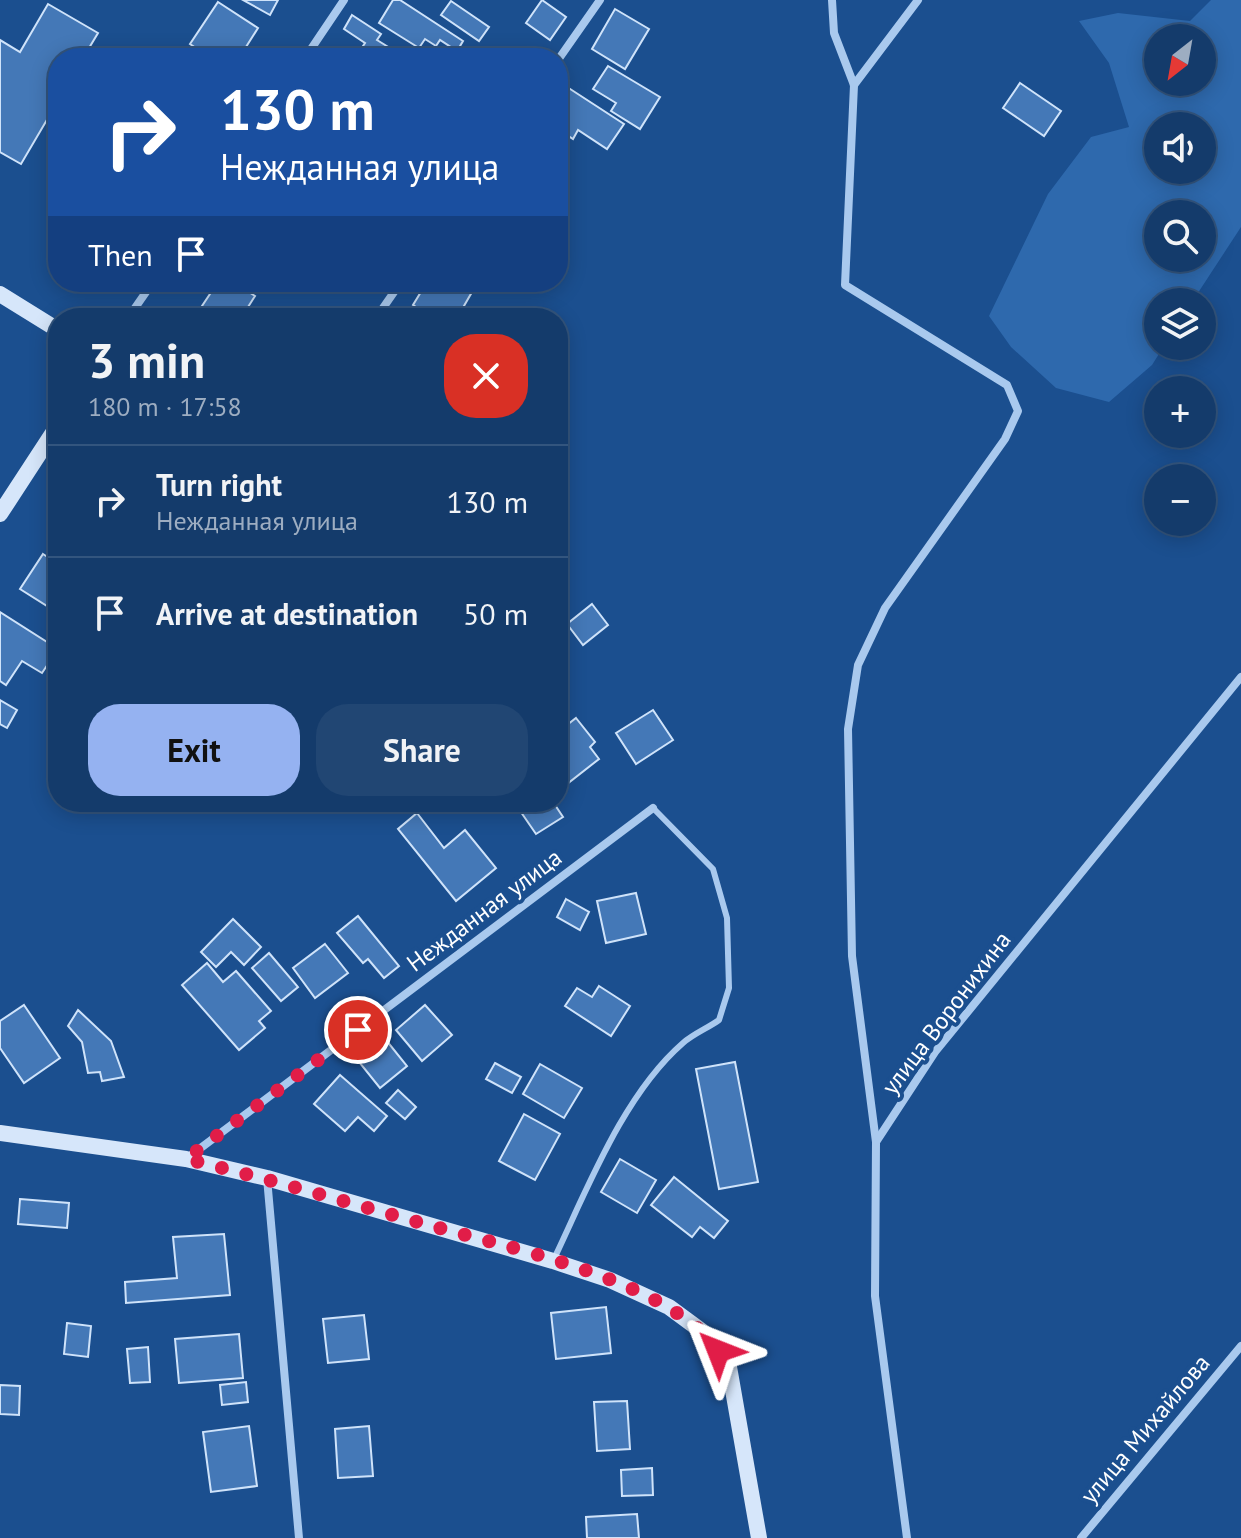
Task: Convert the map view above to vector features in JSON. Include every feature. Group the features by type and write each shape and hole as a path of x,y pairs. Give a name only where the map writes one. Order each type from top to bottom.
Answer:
{"street":[{"path":"312,48 344,0"},
{"path":"566,48 600,0"},
{"path":"832,0 834,33 854,85 845,285 1007,385 1018,411 1005,439 885,608 858,665 848,729 852,956 876,1142 875,1296 907,1538"},
{"path":"854,85 918,0"},
{"path":"0,294 48,324"},
{"path":"0,514 48,440"},
{"name":"улица Воронихина","path":"876,1142 935,1052 1241,677"},
{"name":"Нежданная улица","path":"186,1159 653,808"},
{"path":"0,1133 186,1159 267,1178 553,1261 610,1280 669,1307 707,1335 729,1367 759,1538"},
{"path":"267,1178 299,1538"},
{"name":"улица Михайлова","path":"1081,1538 1241,1346"}],"lane":[{"path":"553,1261 623,1119 671,1054 685,1041 719,1020 727,998 727,918 713,869 653,808"}],"shaded area":[{"path":"1211,0 1241,0 1241,227 1216,265 1216,200 1144,200 1144,272 1212,272 1201,288 1144,288 1144,360 1155,360 1109,402 1056,388 1011,347 989,316 1048,194 1091,137 1129,127 1109,63 1079,21 1118,13 1190,21"}],"building":[{"path":"243,0 278,0 270,15"},
{"path":"393,0 400,0 463,41 459,48 452,48 440,40 436,46 425,39 419,48 379,23"},
{"path":"542,0 566,17 550,40 526,23"},
{"path":"451,1 489,27 479,41 441,15"},
{"path":"218,2 258,28 245,48 196,48 190,44"},
{"path":"48,4 98,33 89,48 48,48 48,118 21,164 0,152 0,40 20,52"},
{"path":"615,9 649,29 625,69 592,49"},
{"path":"352,15 381,34 377,40 390,48 362,48 365,43 344,29"},
{"path":"608,66 660,97 640,129 611,111 616,103 593,89"},
{"path":"1020,83 1061,111 1044,136 1003,108"},
{"path":"568,88 624,124 607,149 578,130 573,139 568,136"},
{"path":"211,292 249,292 255,296 247,308 201,308"},
{"path":"421,292 472,292 463,308 418,308 413,305"},
{"path":"43,554 48,557 48,607 20,589"},
{"path":"592,604 608,625 583,645 568,623"},
{"path":"0,612 48,643 48,664 42,673 22,661 6,685 0,681"},
{"path":"0,700 17,710 7,728 0,724"},
{"path":"653,710 673,740 636,764 616,733"},
{"path":"576,718 595,742 590,747 599,759 568,783 568,724"},
{"path":"521,812 560,812 563,817 536,834"},
{"path":"417,813 444,848 465,830 496,868 456,901 398,829"},
{"path":"636,893 646,934 606,943 597,901"},
{"path":"566,899 589,912 580,930 557,917"},
{"path":"358,916 399,966 384,978 368,959 363,963 337,933"},
{"path":"233,919 261,947 244,965 231,952 216,967 201,952"},
{"path":"325,944 348,973 315,998 293,968"},
{"path":"269,953 298,987 281,1001 252,968"},
{"path":"207,963 223,982 236,971 271,1011 259,1021 265,1028 239,1050 182,985"},
{"path":"599,986 630,1006 611,1036 565,1006 577,988 592,997"},
{"path":"24,1005 60,1058 24,1083 0,1048 0,1021"},
{"path":"425,1005 452,1035 422,1061 396,1030"},
{"path":"78,1010 111,1041 124,1077 102,1081 100,1072 88,1073 82,1042 68,1026"},
{"path":"382,1035 407,1066 380,1088 355,1057"},
{"path":"735,1062 758,1182 719,1189 696,1069"},
{"path":"495,1063 521,1077 512,1093 486,1079"},
{"path":"540,1064 582,1088 564,1118 523,1094"},
{"path":"340,1075 387,1116 374,1131 358,1117 345,1131 314,1104"},
{"path":"398,1090 416,1107 405,1119 386,1103"},
{"path":"524,1114 560,1134 535,1180 499,1161"},
{"path":"620,1159 656,1180 637,1213 601,1192"},
{"path":"674,1177 728,1221 714,1238 700,1227 692,1237 651,1205"},
{"path":"20,1199 69,1203 67,1228 18,1224"},
{"path":"224,1234 230,1295 126,1303 125,1282 177,1278 173,1237"},
{"path":"606,1307 611,1353 556,1359 551,1313"},
{"path":"364,1315 369,1359 328,1363 323,1319"},
{"path":"67,1323 91,1326 88,1357 64,1354"},
{"path":"239,1334 243,1378 179,1383 175,1339"},
{"path":"148,1347 150,1382 130,1383 127,1349"},
{"path":"246,1382 248,1402 222,1405 220,1385"},
{"path":"0,1385 20,1386 19,1415 0,1414"},
{"path":"627,1401 630,1449 597,1451 594,1402"},
{"path":"249,1426 257,1486 211,1492 203,1432"},
{"path":"369,1426 373,1476 338,1478 335,1429"},
{"path":"652,1468 653,1495 622,1496 621,1470"},
{"path":"637,1514 639,1538 587,1538 586,1517"}],"route":[{"path":"358,1030 186,1159 267,1178 610,1280 669,1307 707,1335 718,1351"}]}
